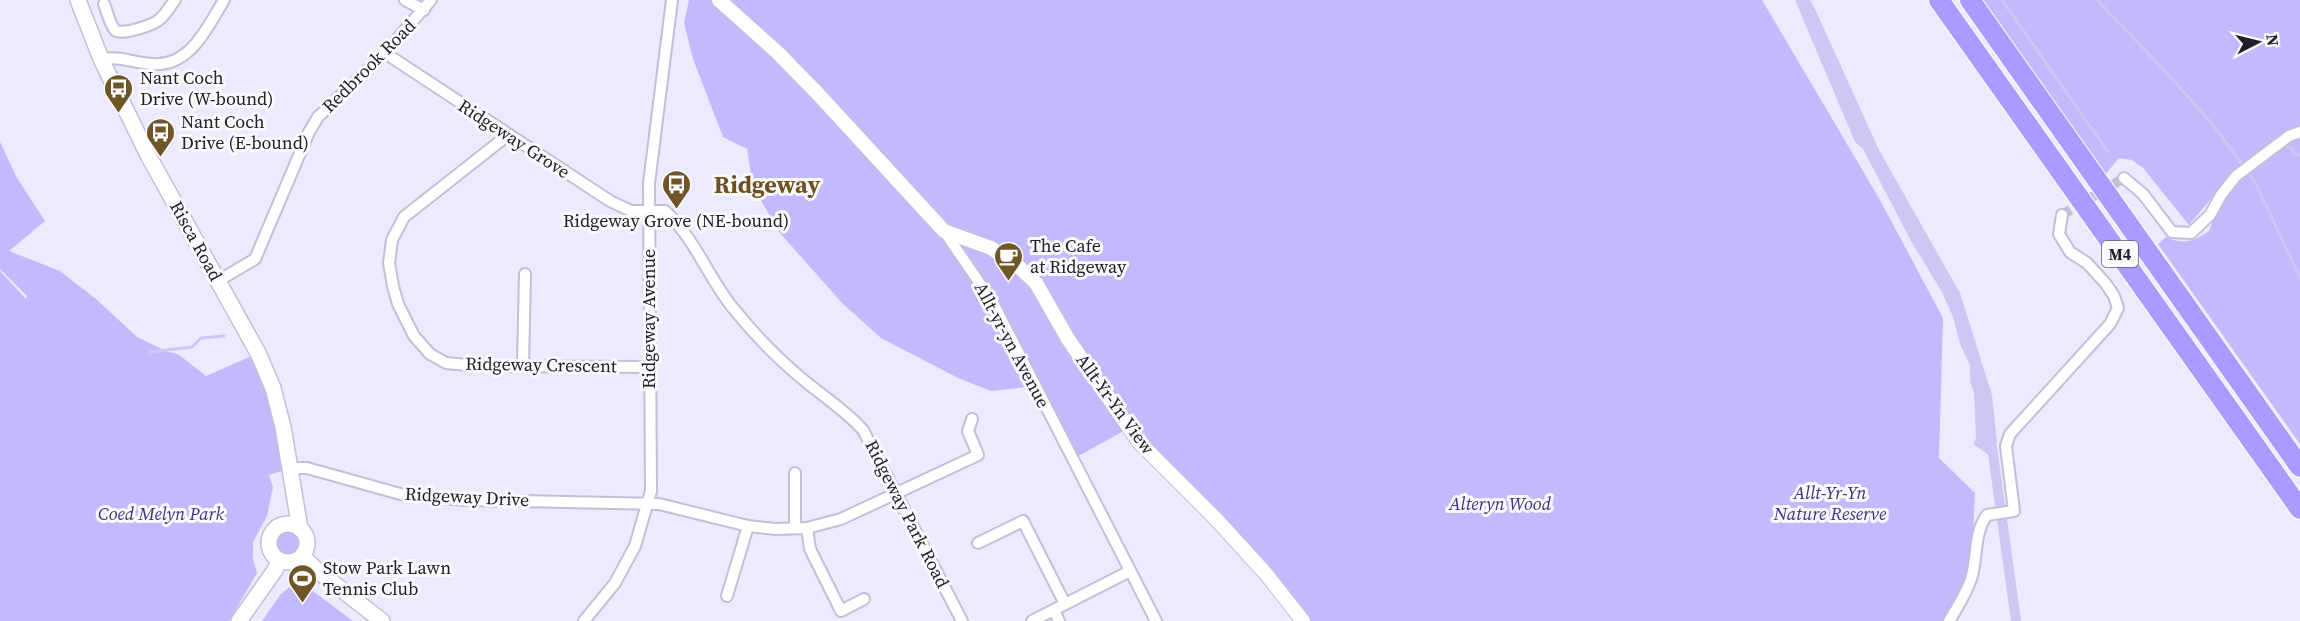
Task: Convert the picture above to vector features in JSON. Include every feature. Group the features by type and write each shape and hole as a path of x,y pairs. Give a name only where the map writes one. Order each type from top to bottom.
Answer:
{"highway":[{"name":"M4","path":"1939,0 2300,509"},
{"name":"M4","path":"1970,0 2300,467"}],"main road":[{"name":"Risca Road","path":"78,0 101,59 148,155 258,353 273,388 291,468 300,529"},
{"name":"Risca Road","path":"278,527 293,489"},
{"path":"290,524 300,529 307,543 302,556 293,562 279,560 272,555 269,543 273,532 278,527 290,524"},
{"path":"302,556 382,621"},
{"path":"239,621 275,570 279,560"}],"street":[{"path":"104,4 114,29 118,33 161,19 175,0"},
{"path":"101,59 117,57 149,64 164,64 182,57 200,41 224,0"},
{"path":"405,0 427,5"},
{"name":"Ridgeway Avenue","path":"584,621 615,583 635,546 651,491 649,183 672,0"},
{"name":"Allt-yr-yn Avenue","path":"719,0 778,53 944,231 992,301 1156,621"},
{"name":"Redbrook Road","path":"218,281 255,259 309,132 318,117 386,54 427,5"},
{"name":"Ridgeway Grove","path":"386,54 610,201 631,211 648,211"},
{"path":"2124,178 2143,194 2172,231 2191,233 2210,215 2221,195 2236,176 2289,136 2300,132"},
{"name":"Ridgeway Crescent","path":"508,135 404,217 392,240 390,263 393,286 398,304 414,336 430,354 446,363 478,366 649,367"},
{"name":"Ridgeway Park Road","path":"648,211 665,211 678,223 732,307 768,348 800,377 847,413 863,430 962,621"},
{"path":"1949,621 1971,579 1980,524 1987,515 2014,511 2006,446 2010,434 2110,324 2118,308 2106,284 2087,263 2070,252 2059,234 2062,214"},
{"name":"Allt-Yr-Yn View","path":"944,231 991,248 1019,267 1036,283 1068,339 1139,442 1224,527 1267,575 1303,621"},
{"path":"523,365 525,274"},
{"name":"Ridgeway Drive","path":"291,468 307,468 404,495 466,500 659,504 748,526 807,528 842,519 978,455 968,431 972,419"},
{"path":"795,473 795,528"},
{"path":"978,543 1023,521 1065,604"},
{"path":"727,596 748,526"},
{"path":"807,528 810,549 841,610 864,599"},
{"path":"1032,621 1130,571"},
{"path":"1054,610 1059,621"}],"green space":[{"path":"689,0 1762,0 1880,200 1943,318 1939,458 1975,493 1971,579 1949,621 1303,621 1129,428 1073,459 1036,386 991,391 958,378 881,338 842,303 780,233 753,187 747,149 723,137 693,59 684,23"},
{"path":"1981,0 2300,0 2300,130 2229,177 2189,225 2143,168 2132,160 2119,158 2105,175"},
{"path":"2300,137 2300,444 2158,244 2166,237 2183,242 2198,238 2209,231 2219,205 2247,172 2278,148"},
{"name":"Coed Melyn Park","path":"0,142 17,178 45,221 9,251 60,271 96,299 137,337 168,352 178,354 206,376 258,353 291,468 269,475 273,487 267,516 253,542 253,559 257,573 229,621 0,621 0,271 26,299 27,296 0,269"},
{"path":"289,531 298,535 302,544 298,553 289,557 280,553 276,544 280,535"},
{"name":"Stow Park Lawn Tennis Club","path":"298,580 353,621 262,621 280,595"}],"shaded area":[{"path":"1795,0 1810,0 1879,150 1960,293 1992,395 1997,442 1993,460 1973,444 1976,438 1970,365 1960,344 1953,317 1942,292 1911,241 1863,149 1855,142"}],"waterway":[{"path":"2002,0 2108,152"},
{"path":"2097,0 2213,125 2255,182 2300,278"},
{"path":"2288,146 2300,156"},
{"path":"150,352 192,347 201,338 224,336"},
{"path":"1992,447 2016,621"}],"tunnel":[{"path":"2062,215 2124,178"}],"place":[{"name":"Nant Coch Drive (W-bound)","path":"119,114"},
{"name":"Nant Coch Drive (E-bound)","path":"160,158"},
{"name":"Ridgeway Grove (NE-bound)","path":"676,210"},
{"name":"The Cafe at Ridgeway","path":"1009,282"},
{"name":"Stow Park Lawn Tennis Club","path":"302,604"}],"district":[{"name":"Ridgeway","path":"767,185"}],"park label":[{"name":"Allt-Yr-Yn Nature Reserve","path":"1830,503"},
{"name":"Alteryn Wood","path":"1500,504"}]}
